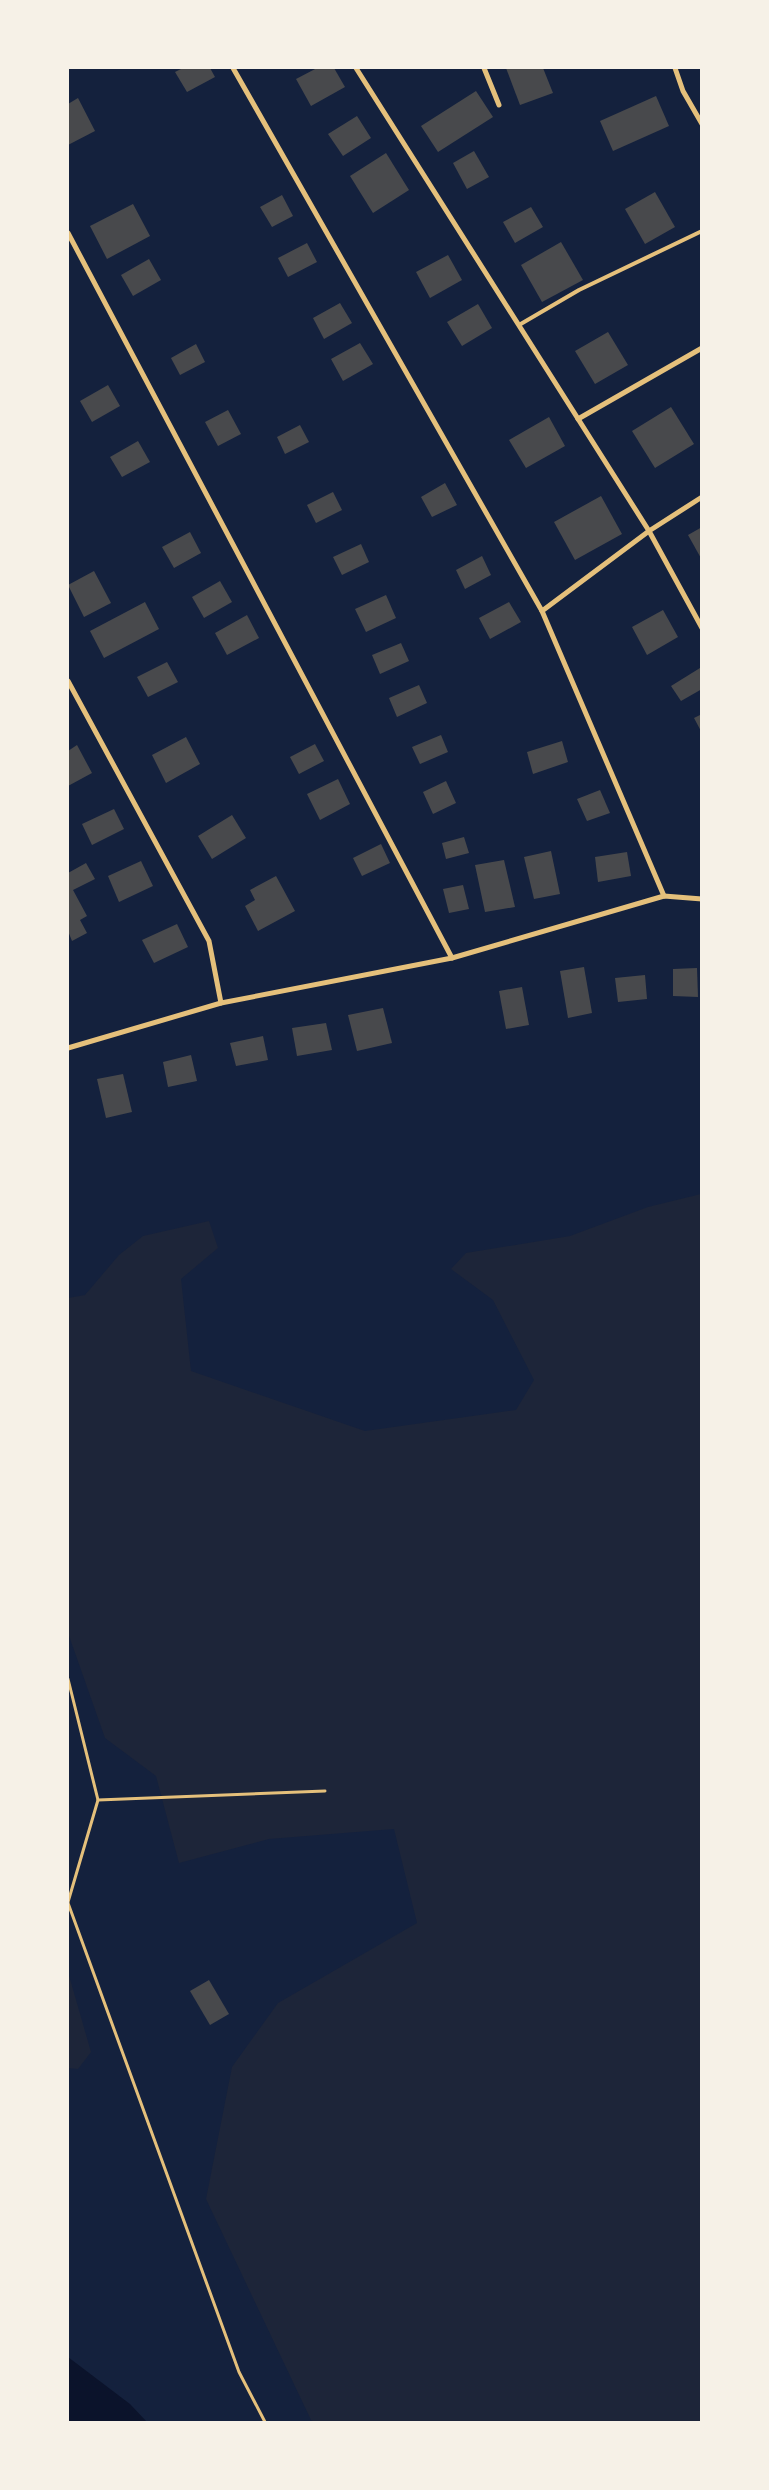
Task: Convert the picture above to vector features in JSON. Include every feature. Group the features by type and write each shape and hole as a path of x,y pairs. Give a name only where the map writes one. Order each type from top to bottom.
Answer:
{"street":[{"path":"233,68 542,611 664,896"},
{"path":"356,68 649,531 702,628"},
{"path":"484,68 499,104"},
{"path":"675,68 683,91 702,124"},
{"path":"68,233 452,958"},
{"path":"578,419 702,348"},
{"path":"542,611 649,531 702,496"},
{"path":"68,680 209,941 221,1003"},
{"path":"68,1048 221,1003 452,958 664,896 702,899"}],"lane":[{"path":"519,325 579,290 702,231"}],"path":[{"path":"68,1679 98,1800 68,1903 239,2372 265,2422"},
{"path":"98,1800 325,1791"}],"shaded area":[{"path":"701,1194 701,2422 314,2422 311,2420 206,2199 232,2067 278,2003 417,1923 394,1829 269,1839 179,1863 156,1776 105,1738 68,1633 68,1298 85,1295 119,1255 143,1236 209,1221 218,1248 181,1279 191,1371 365,1431 516,1410 534,1380 493,1300 451,1269 466,1253 570,1236 648,1207"},
{"path":"68,1972 91,2052 78,2069 68,2068"},
{"path":"68,2357 130,2404 147,2422 68,2422"}],"building":[{"path":"183,68 210,68 215,77 187,92 175,72"},
{"path":"317,68 334,68 345,87 311,106 296,79"},
{"path":"506,68 543,68 553,93 520,105"},
{"path":"476,91 493,117 438,152 421,126"},
{"path":"656,96 669,126 613,151 600,121"},
{"path":"78,98 95,131 68,145 68,104"},
{"path":"357,116 371,138 343,156 328,134"},
{"path":"474,151 489,177 467,189 453,163"},
{"path":"386,153 409,190 373,213 350,176"},
{"path":"655,192 675,227 645,244 625,209"},
{"path":"282,195 293,216 272,227 260,207"},
{"path":"133,204 150,236 107,259 90,226"},
{"path":"531,207 543,227 515,243 503,222"},
{"path":"561,242 583,280 542,302 521,265"},
{"path":"307,243 317,262 288,277 278,258"},
{"path":"448,255 462,280 430,298 416,272"},
{"path":"149,259 161,280 133,296 121,275"},
{"path":"340,303 352,323 324,339 313,318"},
{"path":"478,304 492,328 462,346 447,322"},
{"path":"608,332 628,365 595,384 575,351"},
{"path":"360,343 373,364 343,381 331,359"},
{"path":"196,344 205,362 180,375 171,358"},
{"path":"108,385 120,406 92,422 80,401"},
{"path":"671,407 694,444 655,468 632,431"},
{"path":"228,410 241,434 218,446 205,422"},
{"path":"549,417 565,446 526,468 509,440"},
{"path":"300,425 309,442 285,454 277,437"},
{"path":"138,441 150,462 122,477 110,457"},
{"path":"445,483 457,505 432,517 421,497"},
{"path":"333,492 342,510 316,523 307,505"},
{"path":"601,496 622,534 575,560 554,522"},
{"path":"702,527 702,560 688,535"},
{"path":"190,532 201,553 174,568 162,547"},
{"path":"361,544 369,562 342,575 333,557"},
{"path":"482,556 491,575 465,589 456,570"},
{"path":"94,571 111,603 84,617 68,585"},
{"path":"220,581 232,602 204,618 192,597"},
{"path":"386,595 396,618 366,632 355,609"},
{"path":"145,602 159,629 104,658 90,631"},
{"path":"509,602 521,622 490,639 479,618"},
{"path":"663,610 678,637 647,655 632,627"},
{"path":"247,615 259,638 227,655 215,633"},
{"path":"401,643 409,661 380,674 372,655"},
{"path":"167,662 178,682 148,697 137,677"},
{"path":"700,668 702,689 681,701 671,686"},
{"path":"419,685 427,703 397,717 389,698"},
{"path":"702,714 702,733 694,718"},
{"path":"441,735 448,752 420,764 412,747"},
{"path":"186,737 200,764 166,783 152,755"},
{"path":"562,741 568,762 533,774 527,752"},
{"path":"315,744 324,761 299,774 290,757"},
{"path":"77,745 92,773 68,786 68,751"},
{"path":"338,779 350,804 320,820 307,794"},
{"path":"446,781 456,803 433,814 423,792"},
{"path":"600,790 610,813 587,821 577,799"},
{"path":"114,809 124,829 92,845 82,824"},
{"path":"232,815 246,838 212,859 198,836"},
{"path":"464,837 469,853 446,859 442,843"},
{"path":"381,844 390,863 362,876 353,858"},
{"path":"551,851 560,894 534,899 524,857"},
{"path":"627,852 631,876 598,882 595,857"},
{"path":"504,860 515,907 485,912 475,865"},
{"path":"141,861 153,886 119,902 108,876"},
{"path":"86,863 95,879 73,890 87,916 80,920 87,933 72,941 68,931 68,873"},
{"path":"276,876 295,911 258,931 245,906 255,900 250,890"},
{"path":"463,885 469,909 449,913 443,889"},
{"path":"177,924 188,947 154,963 142,940"},
{"path":"584,967 592,1013 568,1018 560,971"},
{"path":"697,968 698,997 673,996 673,969"},
{"path":"645,975 647,999 618,1002 615,978"},
{"path":"522,987 529,1025 506,1029 499,991"},
{"path":"383,1008 392,1043 357,1051 348,1015"},
{"path":"326,1023 332,1050 297,1056 292,1028"},
{"path":"263,1036 268,1060 236,1066 230,1043"},
{"path":"191,1055 197,1081 168,1087 163,1062"},
{"path":"123,1074 132,1112 106,1118 97,1079"},
{"path":"209,1980 229,2014 210,2025 190,1991"}]}
